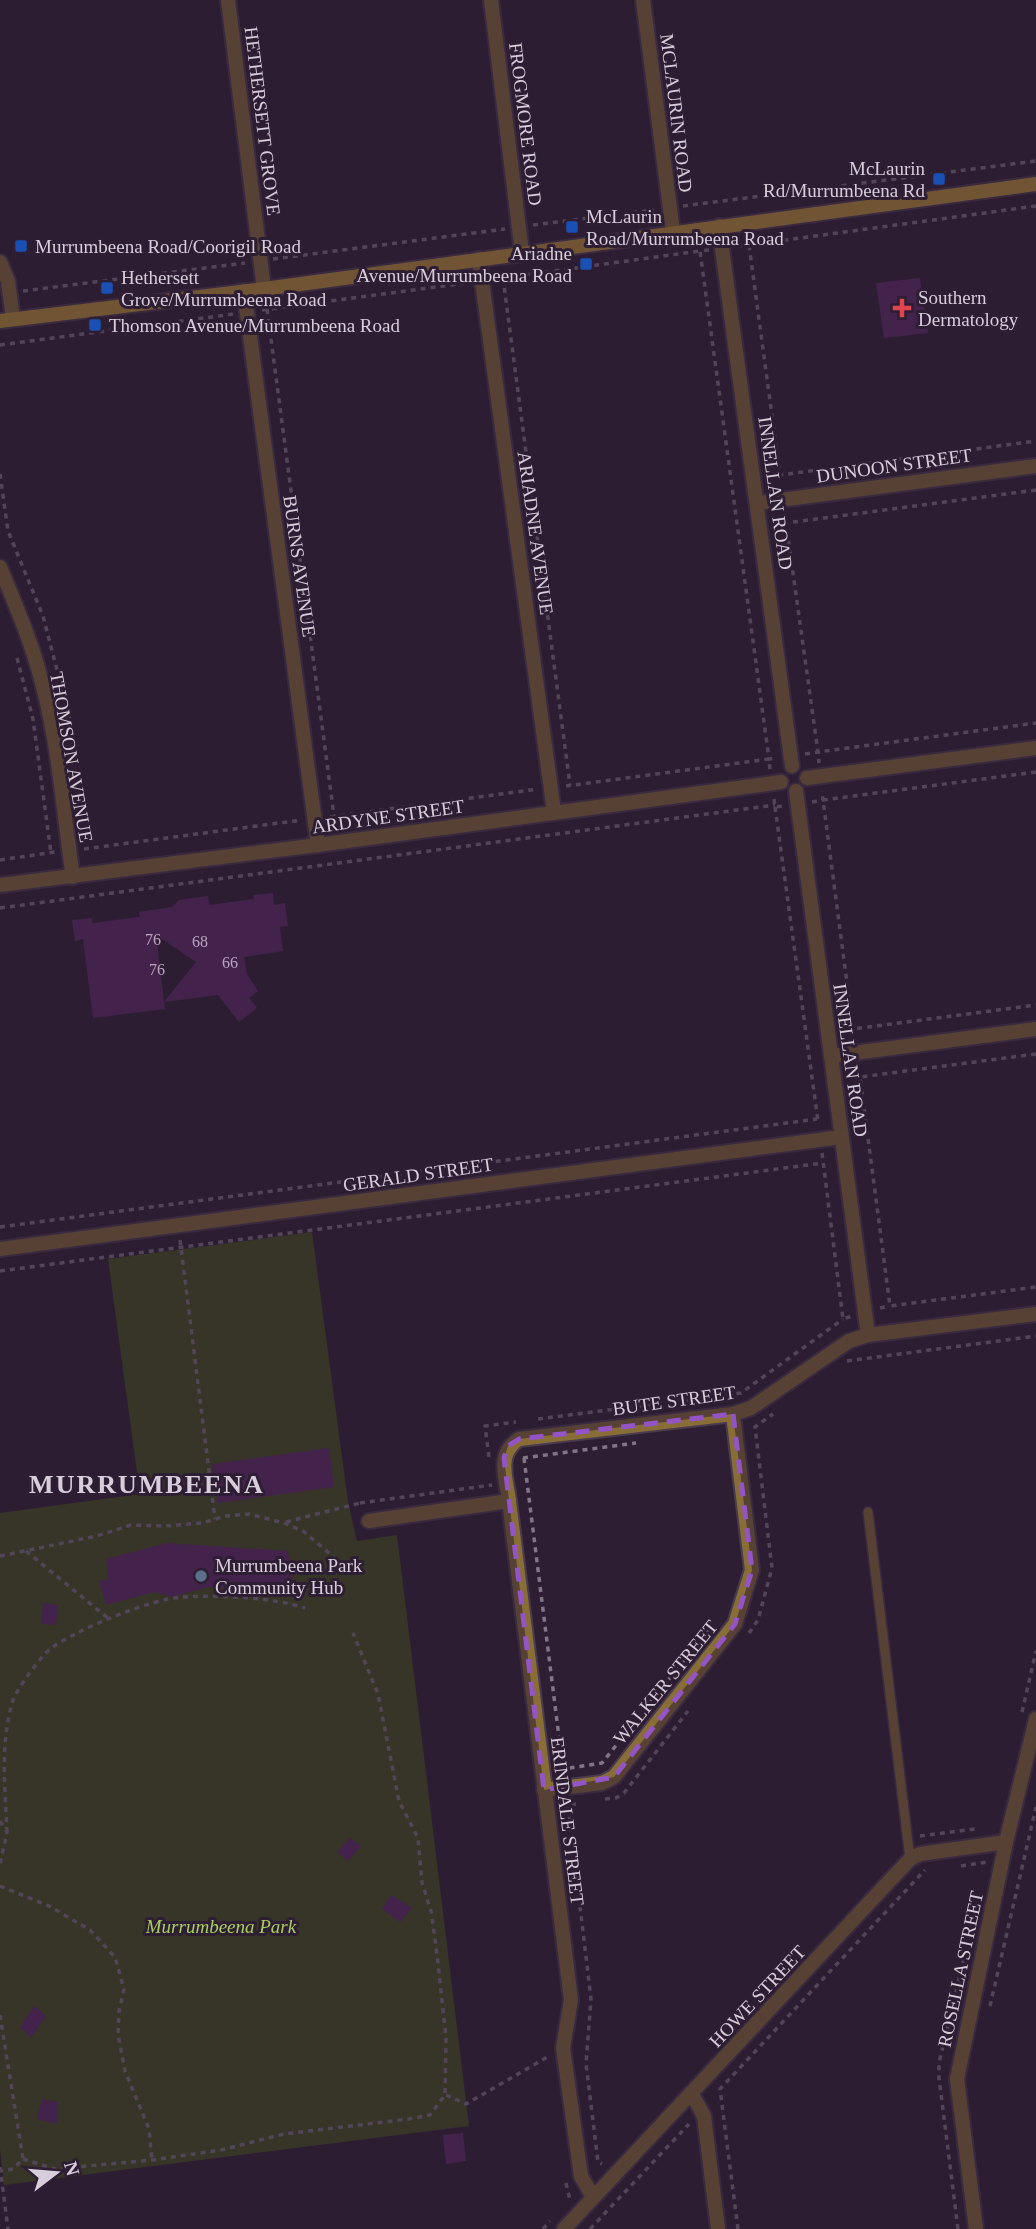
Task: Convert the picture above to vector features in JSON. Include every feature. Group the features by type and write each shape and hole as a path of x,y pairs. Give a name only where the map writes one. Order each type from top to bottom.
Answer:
{"main road":[{"path":"4,318 264,289 1036,184"}],"street":[{"name":"HETHERSETT GROVE","path":"228,0 264,289"},
{"name":"FROGMORE ROAD","path":"491,0 522,253"},
{"name":"MCLAURIN ROAD","path":"643,0 673,232"},
{"name":"INNELLAN ROAD","path":"719,226 791,761"},
{"name":"ARIADNE AVENUE","path":"480,259 554,812"},
{"path":"0,262 8,281 4,318"},
{"name":"BURNS AVENUE","path":"244,291 318,845"},
{"name":"DUNOON STREET","path":"758,503 1036,466"},
{"name":"THOMSON AVENUE","path":"0,567 27,633 42,680 52,729 72,877"},
{"path":"807,778 1036,748"},
{"path":"791,761 803,770 807,778 805,786 796,791 786,789 781,782 782,774 791,761"},
{"name":"ARDYNE STREET","path":"0,885 781,782"},
{"name":"INNELLAN ROAD","path":"796,791 868,1335"},
{"path":"831,1056 1036,1029"},
{"name":"GERALD STREET","path":"0,1249 841,1137"},
{"name":"BUTE STREET","path":"506,1453 519,1439 733,1414 751,1408 849,1341 868,1335 1036,1314"},
{"name":"WALKER STREET","path":"544,1790 602,1783 614,1777 735,1624 752,1570 733,1414"},
{"name":"ERINDALE STREET","path":"506,1453 501,1502 544,1790 571,2000 556,2048 580,2176 593,2197"},
{"path":"369,1521 501,1502"},
{"name":"ROSELLA STREET","path":"976,2229 957,2079 1006,1842 1036,1719"},
{"path":"910,1859 920,1854 1006,1842"},
{"name":"HOWE STREET","path":"564,2229 910,1859"},
{"path":"692,2094 704,2116 718,2229"}],"lane":[{"path":"868,1512 910,1859"}],"path":[{"path":"0,345 1036,206"},
{"path":"749,245 780,475 1036,441"},
{"path":"700,251 769,759"},
{"path":"503,278 570,785"},
{"path":"267,309 334,816"},
{"path":"818,752 786,523 1036,490"},
{"path":"16,655 33,719 51,853"},
{"path":"0,860 769,759 791,761 818,752 1036,723"},
{"path":"1036,772 823,800 853,1029 1036,1005"},
{"path":"0,908 775,806 843,1319"},
{"path":"890,1306 860,1077 1036,1054"},
{"path":"0,1227 817,1119"},
{"path":"0,1271 823,1163"},
{"path":"177,1226 215,1519"},
{"path":"641,1442 524,1458 506,1453 489,1462 485,1426 741,1392 843,1319 865,1311 1036,1287"},
{"path":"837,1368 847,1361 1036,1336"},
{"path":"734,1430 755,1427 775,1412"},
{"path":"744,1640 758,1620 772,1568 755,1427"},
{"path":"524,1458 563,1769 602,1763 715,1622"},
{"path":"491,1474 492,1485 501,1502"},
{"path":"284,1523 360,1503 492,1485"},
{"path":"360,1503 369,1521"},
{"path":"0,1556 97,1536 131,1525 202,1523 226,1516 249,1514 303,1531 336,1559"},
{"path":"26,1551 109,1619"},
{"path":"0,1864 7,1832 3,1736 14,1697 49,1650 86,1628 181,1597 280,1600 305,1608"},
{"path":"23,2159 55,2169 221,2150 284,2134 430,2115 445,2095 446,2038 439,1966 430,1911 422,1883 418,1838 399,1801 378,1694 353,1633"},
{"path":"1020,1719 1036,1651"},
{"path":"604,1800 624,1793 693,1705"},
{"path":"580,1803 568,1805 591,1999 586,2064 598,2162 601,2165 611,2155"},
{"path":"989,2008 1036,1807"},
{"path":"0,1821 7,1832"},
{"path":"908,1839 982,1828"},
{"path":"950,1867 986,1863"},
{"path":"738,2229 720,2089 925,1870 937,1869"},
{"path":"0,1886 49,1906 90,1930 115,1957 124,1989 119,2011 120,2046 125,2071 149,2129 152,2160"},
{"path":"0,2015 23,2159"},
{"path":"445,2095 466,2104 550,2056 556,2048"},
{"path":"550,2056 556,2048"},
{"path":"590,2229 689,2124"},
{"path":"8,2229 0,2170 13,2169 23,2159"},
{"path":"565,2175 569,2202 584,2182"}],"highlighted area":[{"path":"733,1414 752,1570 735,1624 614,1777 544,1790 504,1458 508,1446 519,1439"}],"green space":[{"name":"Murrumbeena Park","path":"312,1232 348,1502 357,1541 397,1535 469,2126 4,2185 0,2149 0,1513 140,1494 108,1259"}],"building":[{"name":"Southern Dermatology","path":"920,278 928,333 884,338 876,283"},
{"path":"273,893 274,905 285,903 288,926 280,927 283,951 244,957 247,974 258,991 249,998 257,1008 239,1022 218,995 164,1002 165,1009 93,1018 83,939 75,941 72,920 92,918 92,923 140,917 139,912 172,907 179,900 208,896 209,905 254,899 253,895","holes":["156,935 196,962 164,1002"]},
{"path":"329,1448 334,1487 218,1503 212,1464"},
{"name":"Murrumbeena Park Community Hub","path":"167,1543 288,1551 293,1584 291,1588 284,1590 208,1587 173,1597 154,1592 106,1605 99,1581 108,1579 106,1559"},
{"path":"43,1603 58,1605 56,1625 41,1624"},
{"path":"350,1838 361,1846 348,1861 337,1852"},
{"path":"391,1895 412,1908 400,1922 382,1909"},
{"path":"34,2006 46,2016 31,2038 20,2027"},
{"path":"42,2099 58,2102 57,2124 37,2119"},
{"path":"463,2133 466,2161 446,2164 443,2135"}],"place":[{"name":"McLaurin Rd/Murrumbeena Rd","path":"939,179"},
{"name":"McLaurin Road/Murrumbeena Road","path":"572,227"},
{"name":"Murrumbeena Road/Coorigil Road","path":"21,246"},
{"name":"Ariadne Avenue/Murrumbeena Road","path":"586,264"},
{"name":"Hethersett Grove/Murrumbeena Road","path":"107,288"},
{"name":"Southern Dermatology","path":"902,308"},
{"name":"Thomson Avenue/Murrumbeena Road","path":"95,325"},
{"name":"Murrumbeena Park Community Hub","path":"201,1576"}],"district":[{"name":"MURRUMBEENA","path":"147,1484"}]}
